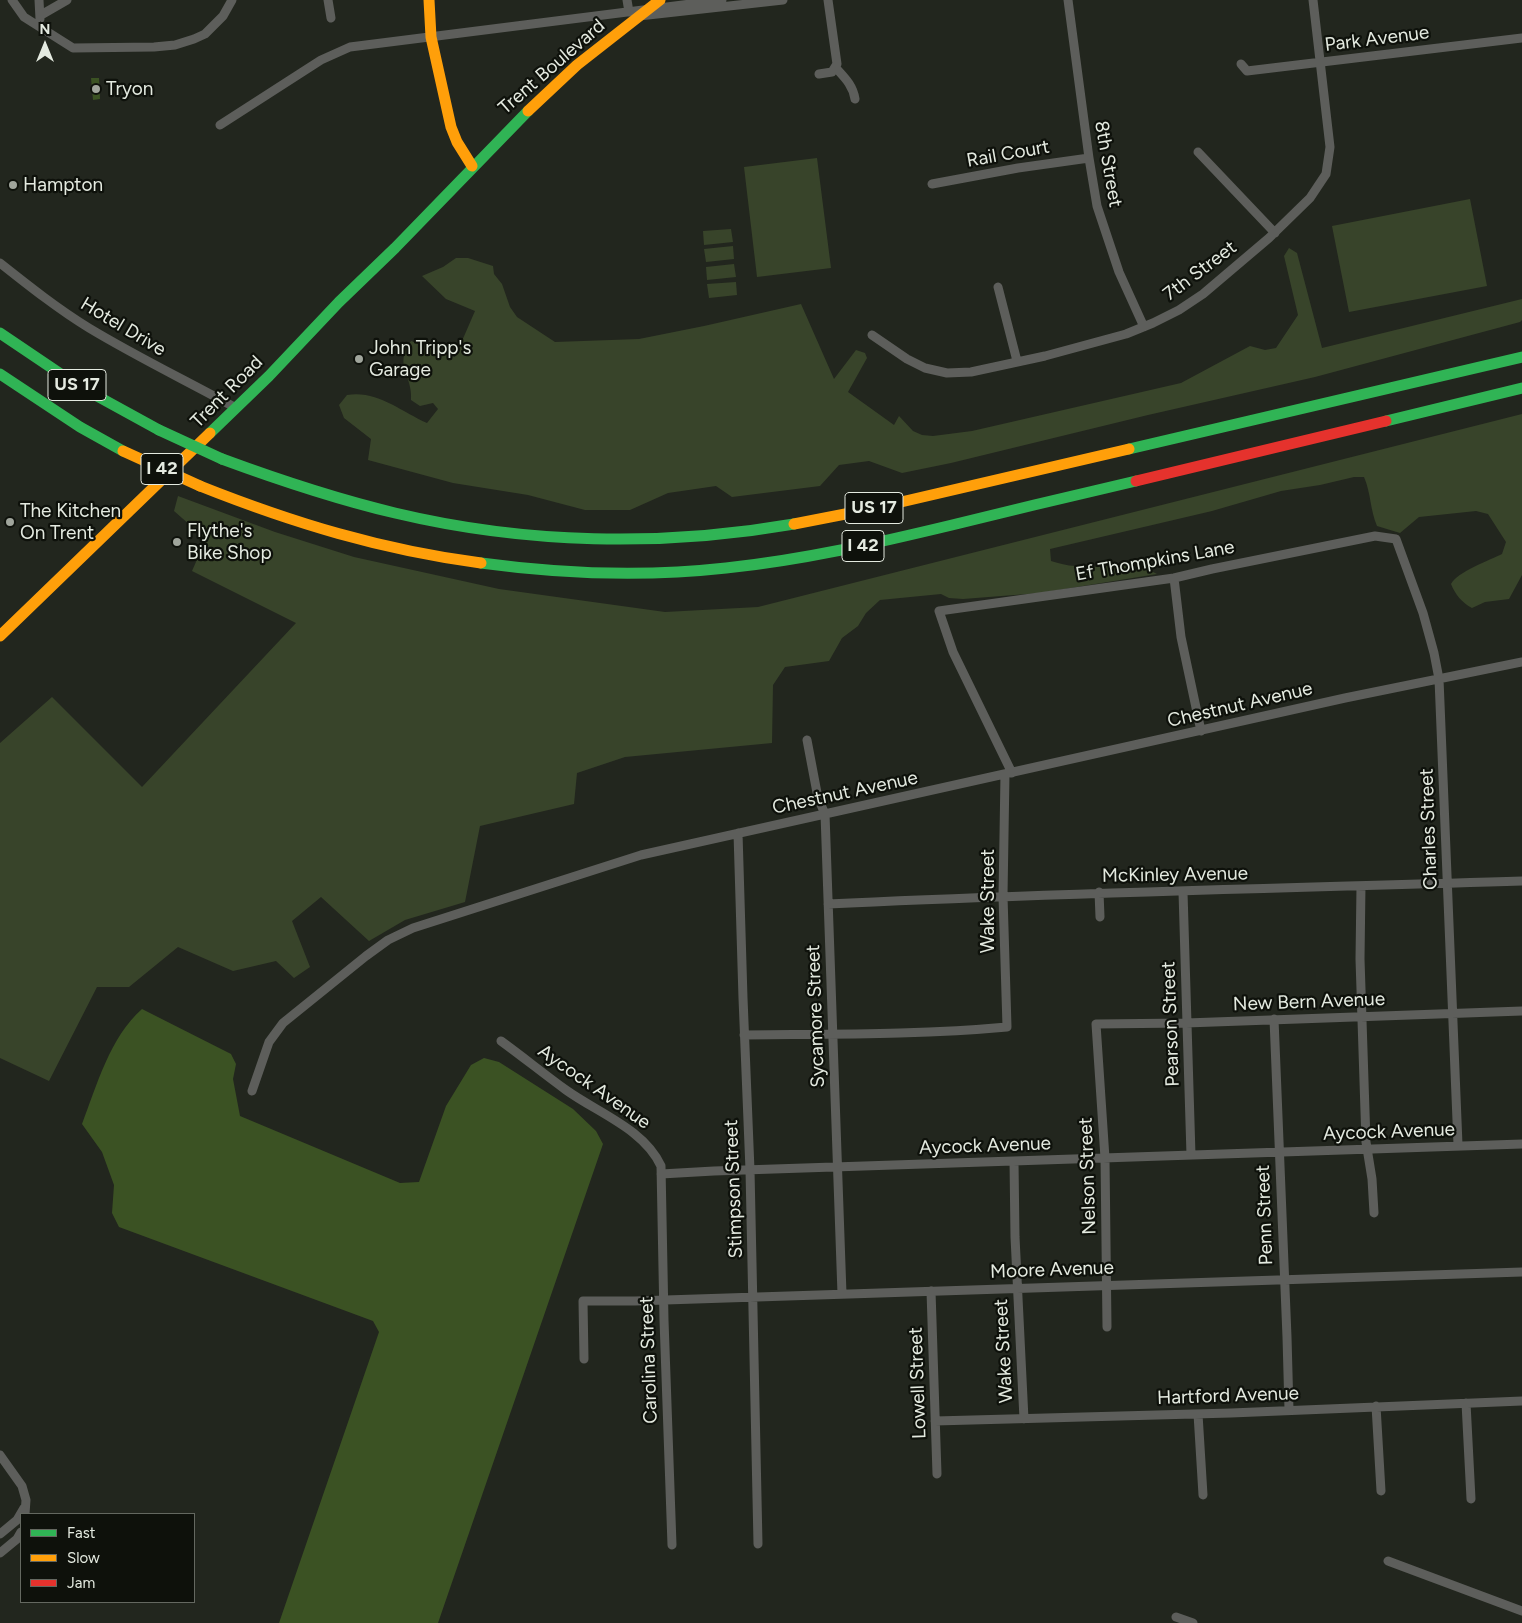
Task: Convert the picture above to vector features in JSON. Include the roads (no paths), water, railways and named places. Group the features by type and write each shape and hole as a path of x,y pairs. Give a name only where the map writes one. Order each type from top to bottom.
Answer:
{"main road":[{"path":"429,0 431,37 451,127 460,148 472,166"},
{"name":"Trent Boulevard","path":"472,166 554,85 639,13 660,0"},
{"name":"Trent Road","path":"0,636 236,408 339,302 395,248 472,166"},
{"name":"US 17","path":"0,333 89,392 158,430 222,459 303,490 406,516 476,529 565,538 652,539 696,537 786,526 871,509 1522,357"},
{"name":"I 42","path":"0,374 80,427 123,451 256,509 322,530 396,549 454,560 589,573 705,570 770,563 855,548 1522,388"}],"street":[{"path":"12,0 24,17 73,48 175,45 205,34 223,16 232,0"},
{"path":"39,0 40,26"},
{"path":"41,15 67,0"},
{"path":"328,0 331,18"},
{"path":"626,0 639,13"},
{"path":"220,124 336,53 350,47 431,37 445,42 722,0"},
{"path":"639,13 782,0"},
{"path":"819,74 832,72 837,64 828,0"},
{"name":"8th Street","path":"1068,0 1097,206 1119,272 1144,327"},
{"name":"7th Street","path":"872,335 907,359 925,368 947,373 970,372 1045,356 1099,342 1144,327 1179,310 1203,294 1275,233 1310,198 1326,174 1330,147 1313,0"},
{"name":"Park Avenue","path":"1241,64 1246,72 1522,38"},
{"path":"835,67 848,80 855,99"},
{"path":"1198,152 1275,233"},
{"name":"Rail Court","path":"932,184 1018,168 1089,158"},
{"name":"Hotel Drive","path":"0,263 87,327 152,365 236,408"},
{"path":"998,287 1017,361"},
{"name":"Ef Thompkins Lane","path":"939,612 1174,578 1375,536"},
{"name":"Charles Street","path":"1375,536 1396,539 1423,613 1439,679 1458,1145"},
{"path":"1174,578 1181,637 1201,730"},
{"name":"Wake Street","path":"833,1035 1007,1027 1003,896 1008,774 953,652 939,612"},
{"name":"Chestnut Avenue","path":"252,1091 269,1042 283,1023 366,956 404,931 641,855 1201,730 1522,662"},
{"name":"Sycamore Street","path":"806,740 818,798 825,814 842,1294"},
{"name":"Stimpson Street","path":"738,833 750,1170 758,1544"},
{"name":"McKinley Avenue","path":"828,904 1099,892 1183,892 1522,881"},
{"path":"1361,886 1362,1016 1367,1149 1372,1179 1374,1213"},
{"path":"1099,892 1100,917"},
{"name":"Pearson Street","path":"1183,892 1190,1155"},
{"name":"New Bern Avenue","path":"1096,1024 1186,1023 1522,1011"},
{"name":"Penn Street","path":"1274,1019 1288,1337 1289,1410"},
{"name":"Nelson Street","path":"1096,1024 1105,1158 1107,1327"},
{"path":"744,1035 833,1035"},
{"name":"Aycock Avenue","path":"501,1041 567,1090 634,1132 655,1153 661,1166 661,1174 1522,1144"},
{"name":"Wake Street","path":"1014,1161 1015,1237 1024,1419"},
{"name":"Carolina Street","path":"661,1174 672,1545"},
{"name":"Moore Avenue","path":"584,1360 583,1301 634,1301 1522,1272"},
{"name":"Lowell Street","path":"932,1291 937,1474"},
{"name":"Hartford Avenue","path":"935,1421 1198,1414 1522,1401"},
{"path":"1466,1403 1471,1500"},
{"path":"1376,1406 1381,1491"},
{"path":"1198,1414 1203,1495"},
{"path":"0,1455 22,1486 26,1500 25,1511"},
{"path":"0,1534 20,1517"},
{"path":"0,1553 17,1539 20,1534"},
{"path":"1388,1561 1522,1611"},
{"path":"1176,1617 1193,1623"}],"place":[{"name":"Tryon","path":"96,89"},
{"name":"Hampton","path":"13,185"},
{"name":"John Tripp's Garage","path":"359,359"},
{"name":"The Kitchen On Trent","path":"10,522"},
{"name":"Flythe's Bike Shop","path":"177,542"}]}
